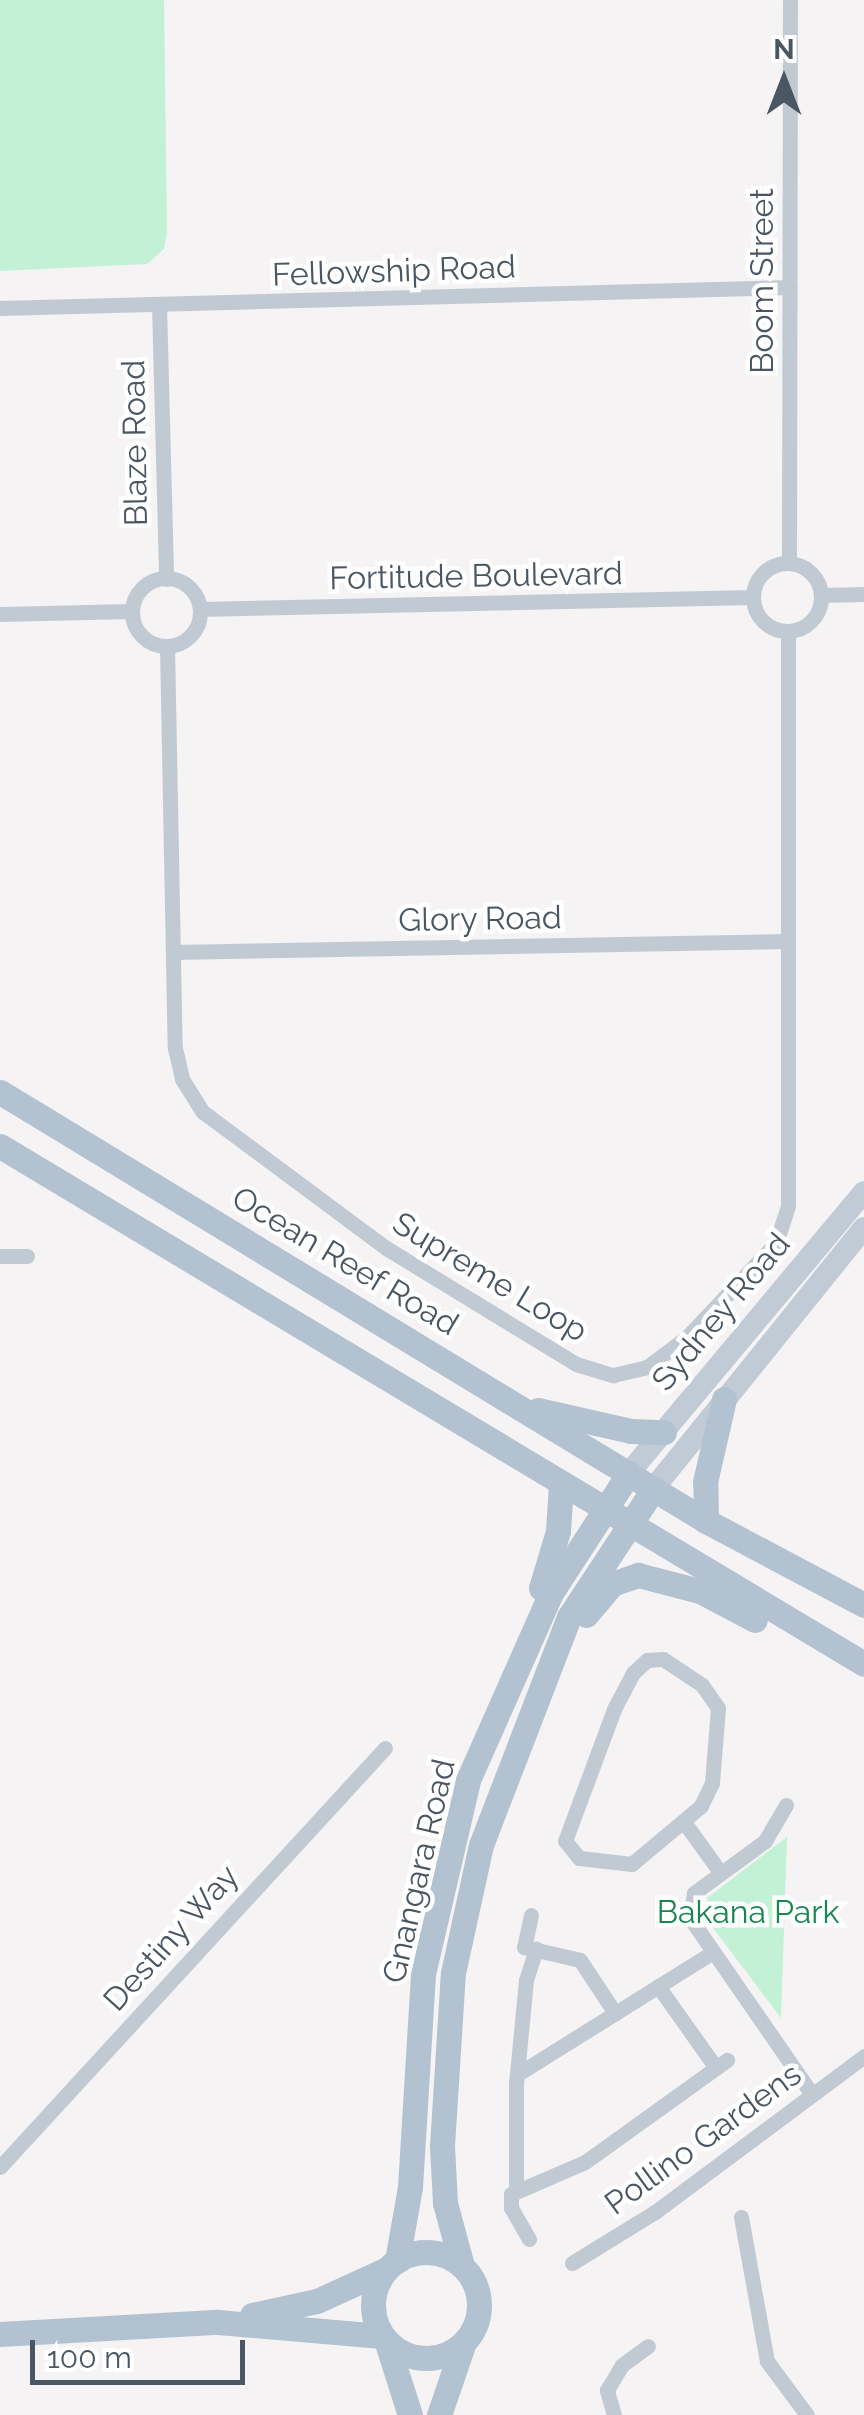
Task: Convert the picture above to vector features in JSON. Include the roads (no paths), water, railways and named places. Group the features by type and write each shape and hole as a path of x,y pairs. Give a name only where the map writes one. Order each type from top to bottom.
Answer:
{"main road":[{"name":"Ocean Reef Road","path":"0,1092 654,1488"},
{"path":"0,1146 864,1664"},
{"path":"706,1520 705,1482 724,1398"},
{"path":"514,1404 630,1432 664,1432"},
{"name":"Gnangara Road","path":"391,2265 410,2187 423,1974 468,1780 529,1636 629,1473"},
{"path":"529,1636 558,1531 561,1484"},
{"path":"654,1488 864,1605"},
{"name":"Gnangara Road","path":"462,2266 445,2203 442,2146 453,1973 481,1845 526,1715 569,1618 654,1488"},
{"path":"526,1715 596,1597 638,1575 700,1592 769,1627 826,1644"},
{"path":"0,2334 218,2322 318,2301 423,2252 462,2266 478,2296 479,2312 464,2342 439,2415"},
{"path":"391,2265 373,2295 410,2415"},
{"path":"218,2322 384,2339 417,2358 450,2352 464,2342"}],"street":[{"name":"Boom Street","path":"789,563 790,0"},
{"name":"Fellowship Road","path":"0,308 790,287"},
{"name":"Blaze Road","path":"160,306 166,579"},
{"path":"789,563 813,574 822,595 816,616 788,631 760,617 753,597 761,575 789,563"},
{"path":"166,579 191,589 200,610 195,631 167,646 146,640 132,611 140,590 166,579"},
{"path":"822,595 864,594"},
{"name":"Fortitude Boulevard","path":"200,610 753,597"},
{"path":"0,614 132,611"},
{"name":"Supreme Loop","path":"167,646 175,1048 182,1079 203,1112 386,1248 576,1364 613,1375 647,1368 687,1338 776,1243 788,1206 788,631"},
{"name":"Glory Road","path":"173,952 788,941"},
{"name":"Sydney Road","path":"629,1473 864,1192"},
{"name":"Sydney Road","path":"654,1488 864,1228"},
{"path":"0,1256 27,1256"},
{"path":"663,1659 702,1686 718,1708 712,1783 684,1822 632,1864 616,1867 579,1858 565,1841 614,1709 647,1660 663,1659"},
{"name":"Destiny Way","path":"0,2167 385,1748"},
{"path":"786,1805 765,1841 720,1872 689,1904 690,1918 812,2094"},
{"path":"684,1822 720,1872"},
{"path":"530,1915 524,1946 580,1960 615,2013"},
{"path":"529,2239 509,2203 516,2191 526,1980 536,1949"},
{"path":"520,2072 541,2065 713,1952"},
{"path":"516,2191 584,2162 721,2064 658,1986"},
{"name":"Pollino Gardens","path":"572,2263 655,2212 864,2056"},
{"path":"741,2217 767,2360 799,2413"},
{"path":"614,2415 607,2390 622,2365 648,2346"}],"park label":[{"name":"Bakana Park","path":"748,1912"}]}
